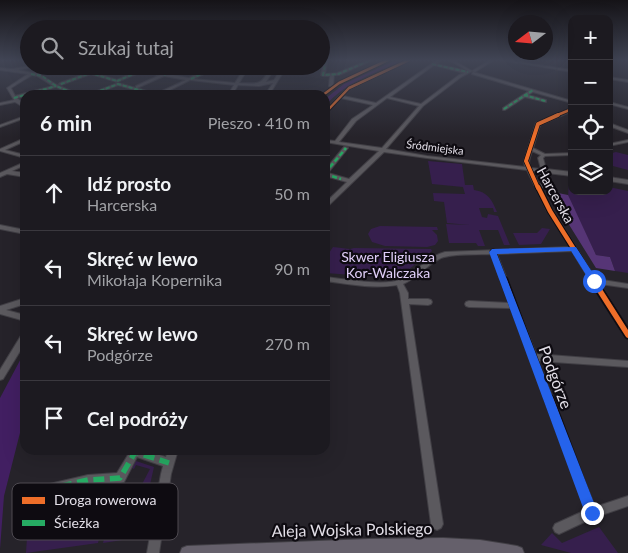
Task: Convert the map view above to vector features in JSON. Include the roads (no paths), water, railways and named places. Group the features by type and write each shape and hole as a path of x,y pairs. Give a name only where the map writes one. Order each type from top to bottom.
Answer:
{"main road":[{"name":"Aleja Wojska Polskiego","path":"187,553 278,548 441,545 477,547 517,553"}],"street":[{"path":"12,86 8,90 20,104"},
{"path":"44,90 56,86 66,90"},
{"path":"129,86 141,90"},
{"path":"330,108 355,86"},
{"path":"336,143 354,120 402,86"},
{"path":"330,201 383,150 422,105 449,86"},
{"path":"518,86 568,101"},
{"path":"504,109 533,90"},
{"path":"524,95 545,101"},
{"path":"340,97 376,104"},
{"path":"386,97 422,105"},
{"path":"0,104 20,98"},
{"path":"613,104 628,108"},
{"path":"528,168 526,162 539,123 568,111"},
{"path":"0,126 20,119"},
{"path":"613,126 628,132"},
{"path":"1,150 20,141"},
{"path":"613,144 628,141"},
{"name":"Śródmiejska","path":"330,142 568,173"},
{"path":"330,168 346,148"},
{"path":"530,148 544,155 568,154"},
{"path":"1,150 20,156"},
{"name":"Harcerska","path":"539,188 544,184 544,170 540,158 544,155"},
{"path":"0,175 20,164"},
{"name":"Harcerska","path":"528,168 534,182 574,249 628,335"},
{"path":"3,172 20,174"},
{"path":"330,176 349,182"},
{"path":"613,180 628,182"},
{"path":"0,227 20,231"},
{"path":"330,279 382,284 399,283 441,255 574,249"},
{"name":"Podgórze","path":"492,252 592,513"},
{"path":"594,281 628,286"},
{"path":"399,283 404,293 437,524"},
{"path":"405,301 428,302"},
{"path":"0,310 20,303"},
{"path":"468,304 513,306"},
{"path":"0,310 20,315"},
{"path":"0,377 20,344"},
{"path":"532,357 628,364"},
{"path":"75,483 88,480 120,478 133,455"},
{"path":"145,455 169,462"},
{"path":"165,483 171,455"},
{"path":"559,528 592,513 628,501"},
{"path":"153,553 155,540"}],"park label":[{"name":"Skwer Eligiusza Kor-Walczaka","path":"388,264"}]}
